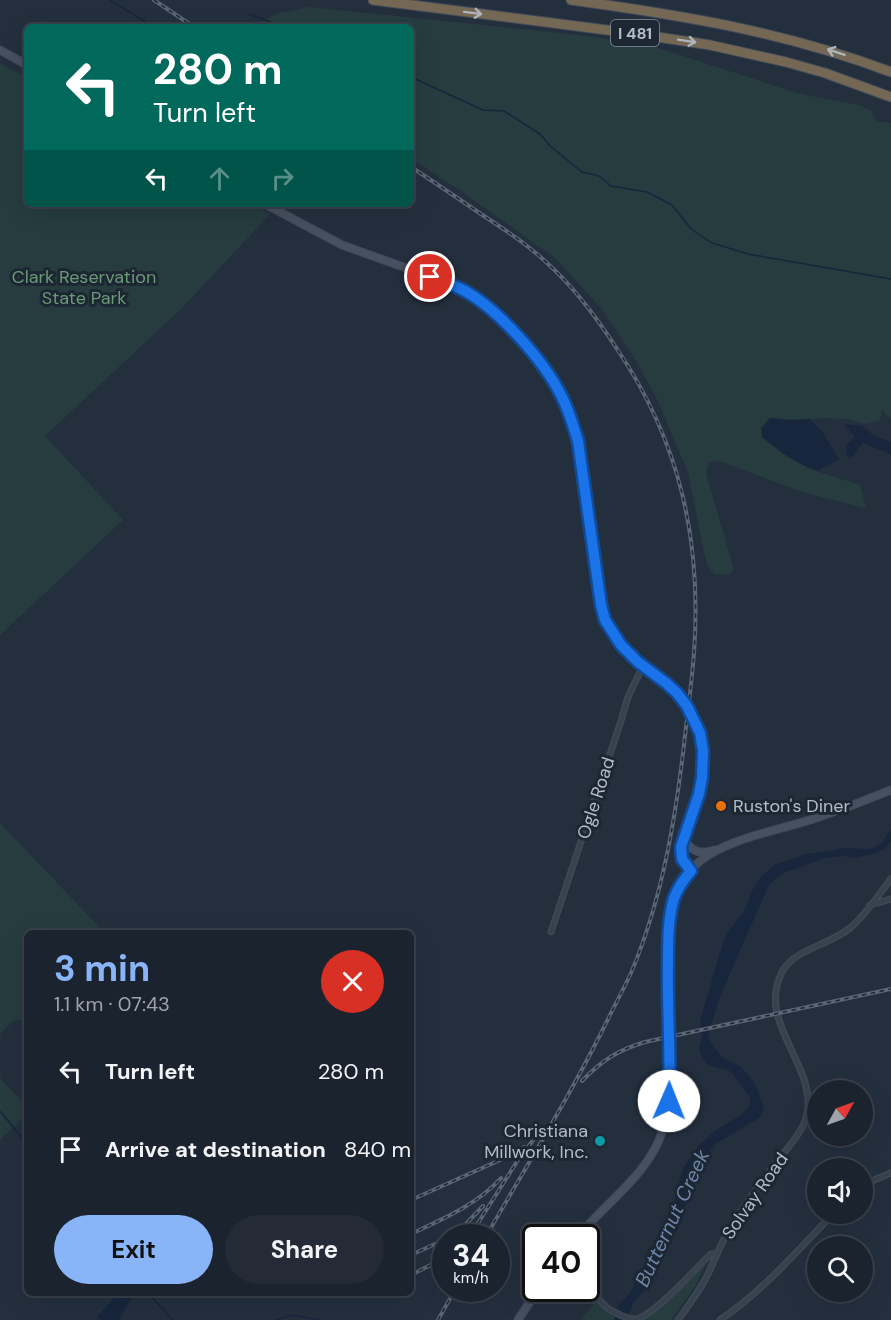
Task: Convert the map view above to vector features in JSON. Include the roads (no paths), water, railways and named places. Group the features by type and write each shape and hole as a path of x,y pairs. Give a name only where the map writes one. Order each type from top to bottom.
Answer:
{"highway":[{"name":"I 481","path":"373,0 710,45 786,62 855,83 891,97"},
{"name":"I 481","path":"571,0 658,12 739,27 819,47 891,72"}],"street":[{"path":"0,50 24,63"},
{"path":"271,207 342,245 464,290 506,323 542,366 560,394 571,417 578,441 605,620 621,645 677,693 687,706 701,736 702,778 681,847 682,859 691,871"},
{"name":"Ogle Road","path":"551,932 628,697 644,666"},
{"path":"684,840 692,850 709,851 818,818 891,790"},
{"path":"590,1224 641,1170 661,1134 668,1109 670,1080 667,999 669,920 676,893 681,884 700,861 724,847"},
{"name":"Solvay Road","path":"678,1320 700,1288 731,1226 805,1123 808,1108 807,1093 776,1009 776,994 782,972 800,955 835,939 850,928 891,879"},
{"path":"870,905 891,900"},
{"path":"873,1181 891,1173"},
{"path":"720,1320 784,1266 824,1224"},
{"name":"Solvay Road","path":"600,1299 606,1307 614,1312 634,1319 641,1317 670,1295 711,1254 716,1254"},
{"path":"518,1320 530,1302"}],"water":[{"path":"770,418 810,419 823,433 839,459 818,471 796,461 762,437 761,428"},
{"path":"844,424 862,426 874,436 891,442 891,454 863,443 851,458 846,455 847,444 855,437"},
{"name":"Butternut Creek","path":"891,829 891,840 885,849 853,858 847,856 824,858 787,871 769,885 720,996 708,1035 712,1045 723,1058 740,1066 746,1072 756,1086 764,1108 759,1118 717,1143 697,1166 685,1207 657,1271 635,1301 625,1320 614,1320 618,1305 630,1293 636,1277 650,1256 671,1214 683,1168 699,1145 715,1131 741,1115 749,1106 751,1099 735,1076 730,1071 708,1065 700,1053 699,1046 702,1037 700,1021 723,942 729,930 743,913 760,878 774,865 806,854 843,848 875,848"},
{"path":"116,1296 132,1296 119,1320 101,1320 97,1317"}],"waterway":[{"path":"110,0 149,24"},
{"path":"249,14 275,24"},
{"path":"414,78 483,110 504,111 540,134 550,146 582,172 599,176 611,186 647,192 672,205 691,229 712,243 748,254 891,279"},
{"path":"0,1111 24,1140"},
{"path":"151,1296 173,1320"},
{"path":"276,1320 293,1315 320,1320"}],"railway":[{"path":"154,0 190,24"},
{"path":"414,169 505,230 539,256 567,283 602,326 639,384 657,420 671,457 690,532 694,571 696,612 694,653 682,758 673,821 661,883 652,913 631,973 595,1045 493,1224"},
{"path":"582,1081 610,1057 645,1042 891,989"},
{"path":"477,1224 537,1135"},
{"path":"414,1199 524,1147"},
{"path":"414,1233 471,1203 501,1178"},
{"path":"466,1224 483,1206"},
{"path":"414,1254 432,1245"},
{"path":"414,1273 432,1264"},
{"path":"438,1320 448,1302"}],"place":[{"name":"Ruston's Diner","path":"721,806"},
{"name":"Christiana Millwork, Inc.","path":"600,1141"}],"park label":[{"name":"Clark Reservation State Park","path":"84,287"}]}
